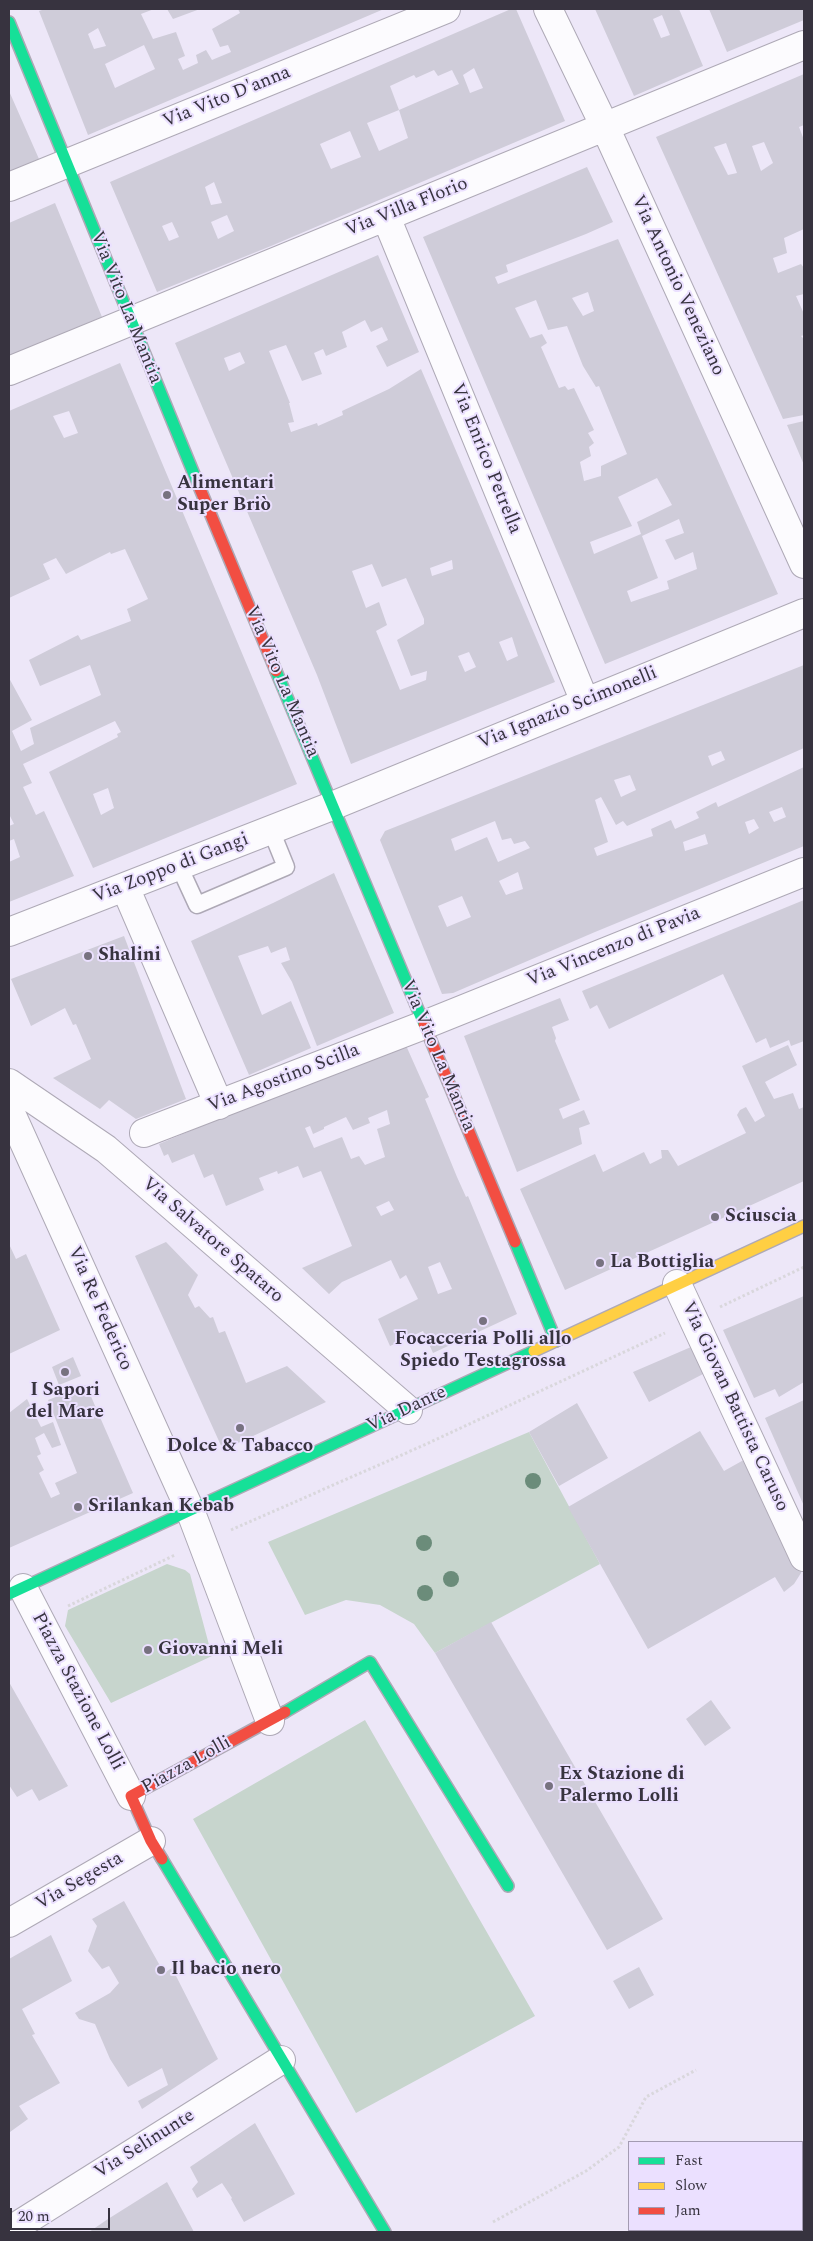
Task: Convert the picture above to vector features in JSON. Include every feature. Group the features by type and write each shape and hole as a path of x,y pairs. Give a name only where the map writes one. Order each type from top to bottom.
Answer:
{"street":[{"name":"Via Vito D'anna","path":"9,187 446,9"},
{"name":"Via Antonio Veneziano","path":"548,9 605,127 804,564"},
{"name":"Via Vito La Mantia","path":"9,22 130,321 556,1341"},
{"name":"Via Villa Florio","path":"9,371 804,45"},
{"name":"Via Enrico Petrella","path":"386,217 585,702"},
{"name":"Via Ignazio Scimonelli","path":"332,806 804,613"},
{"name":"Via Zoppo di Gangi","path":"9,932 332,806"},
{"name":"Via Vincenzo di Pavia","path":"424,1025 804,872"},
{"path":"125,887 219,1105"},
{"name":"Via Agostino Scilla","path":"144,1133 424,1025"},
{"name":"Via Salvatore Spataro","path":"9,1083 106,1149 408,1410"},
{"name":"Via Re Federico","path":"9,1109 190,1510 270,1720"},
{"name":"Via Dante","path":"16,1591 804,1226"},
{"name":"Via Giovan Battista Caruso","path":"677,1284 804,1557"},
{"name":"Piazza Stazione Lolli","path":"16,1591 39,1620 131,1796"},
{"name":"Piazza Lolli","path":"385,2232 151,1841 131,1796 270,1720 370,1662 508,1886"},
{"name":"Via Segesta","path":"9,1923 151,1841"},
{"name":"Via Selinunte","path":"9,2231 281,2060"}],"lane":[{"path":"179,866 196,905 286,867 271,830"}],"path":[{"path":"39,1620 202,1543 422,1446 804,1267"},
{"path":"493,2222 586,2171 619,2147 646,2097 696,2070"}],"shaded area":[{"path":"529,1432 600,1564 435,1653 414,1624 380,1605 346,1600 305,1615 268,1542"},
{"path":"167,1564 185,1570 190,1574 212,1656 111,1703 65,1626 68,1610"},
{"path":"365,1720 535,2016 356,2113 193,1819"}],"building":[{"path":"45,9 154,9 141,14 153,39 176,32 185,56 178,59 183,70 198,63 196,55 206,50 212,60 231,52 228,45 220,47 212,29 240,13 238,9 384,9 88,135 39,11","holes":["98,28 106,46 94,49 88,34","144,45 155,69 115,88 105,64"]},
{"path":"167,9 200,9 173,19"},
{"path":"511,9 516,9 565,121 271,246 157,292 110,182","holes":["474,68 483,88 470,93 463,75","434,70 438,76 452,70 459,84 399,110 390,86 414,75 416,78","399,110 408,138 379,151 367,123","350,131 361,157 331,169 320,144","214,182 222,203 211,205 205,187","227,215 234,231 218,239 211,222","172,222 179,237 169,241 162,226"]},
{"path":"595,9 679,9 703,66 634,96","holes":["662,15 670,35 661,38 653,19"]},
{"path":"709,9 804,9 804,20 727,52"},
{"path":"804,74 804,125 799,127 804,140 804,229 784,238 787,253 773,258 778,273 801,264 804,268 804,294 796,296 804,314 804,335 801,336 804,339 804,415 783,419 656,137","holes":["764,142 773,163 761,171 752,146","726,143 737,173 728,175 714,147"]},
{"path":"9,91 39,159 9,172"},
{"path":"587,167 613,222 506,265 508,272 495,277 498,284 618,239 778,594 605,664 423,237","holes":["588,292 594,311 583,316 572,298","536,300 548,330 567,326 583,366 596,387 599,386 627,454 601,466 601,476 584,481 580,462 591,456 589,447 594,443 588,433 594,430 574,388 568,390 565,386 559,388 541,347 547,343 542,334 530,338 515,308","657,478 672,505 637,522 641,534 594,554 590,542 632,526 618,497","679,519 684,533 665,540 675,560 693,552 697,569 667,581 669,589 631,602 627,591 658,578 642,536"]},
{"path":"55,203 102,317 9,356 9,223"},
{"path":"378,255 419,352 387,367 376,346 388,340 382,327 371,332 365,320 342,332 347,347 326,356 323,349 314,353 322,374 302,381 286,345 269,351 290,403 294,422 288,423 291,432 317,423 318,426 343,415 342,411 389,389 421,369 555,682 351,764 317,675 175,343","holes":["240,352 245,363 229,371 224,358","452,560 453,569 432,576 430,568","372,564 382,587 406,578 424,619 424,624 397,640 411,676 427,671 426,680 400,690 376,631 387,625 379,602 366,608 352,571","512,637 518,656 507,661 499,642","469,652 476,667 465,672 458,656"]},
{"path":"120,363 297,784 93,868 49,772 118,737 117,734 121,732 115,721 23,764 32,783 23,787 36,815 44,811 74,876 9,902 9,862 20,857 14,839 9,841 9,826 14,824 9,814 9,678 32,720 12,731 21,751 34,744 30,728 101,695 90,665 40,686 29,660 78,635 81,640 131,621 127,609 148,599 125,549 111,554 110,552 66,574 56,558 43,564 50,579 9,598 9,411","holes":["69,411 78,433 64,438 53,416","108,788 114,808 101,815 93,794"]},
{"path":"804,421 804,465 787,425"},
{"path":"804,665 804,748 627,826 623,821 616,825 601,797 595,800 608,842 594,848 597,856 653,836 651,829 671,820 675,829 699,818 696,812 716,802 718,807 804,767 804,846 453,993 442,994 380,840 385,831","holes":["721,751 725,760 712,766 708,756","630,775 636,790 621,797 614,780","782,807 786,817 774,822 769,812","754,819 759,828 749,834 745,822","495,821 502,840 511,838 514,844 525,841 530,848 498,862 487,837 455,851 451,839","705,834 708,844 685,851 683,842","518,872 523,889 506,895 499,881","462,896 471,917 447,927 438,906"]},
{"path":"334,873 394,1013 317,1046 292,982 281,963 290,960 286,947 271,953 268,946 238,956 262,1015 291,1001 311,1048 249,1075 191,941"},
{"path":"804,900 804,1041 791,1046 789,1040 770,1048 766,1038 756,1043 723,974 609,1029 597,1005 590,1009 582,991"},
{"path":"124,936 186,1099 136,1119 109,1100 100,1109 53,1078 91,1059 76,1024 73,1025 65,1008 31,1026 11,979"},
{"path":"560,998 569,1020 552,1027 556,1038 555,1041 580,1100 559,1109 563,1119 584,1110 590,1124 579,1128 582,1144 517,1172 464,1036"},
{"path":"404,1041 429,1097 425,1099 457,1177 466,1197 468,1196 517,1314 433,1353 423,1331 390,1346 378,1319 418,1299 406,1275 400,1279 391,1260 342,1282 329,1294 302,1268 352,1246 321,1171 303,1178 298,1166 278,1174 277,1171 259,1178 264,1190 226,1206 213,1174 204,1178 194,1154 172,1163 168,1154 164,1156 159,1144","holes":["387,1110 390,1124 377,1129 385,1157 365,1165 359,1156 351,1159 342,1137 314,1148 305,1128 310,1126 313,1134 346,1117 353,1130 370,1123 368,1118","389,1201 394,1210 381,1216 376,1207","440,1262 452,1289 438,1294 428,1267"]},
{"path":"788,1045 797,1065 765,1082 774,1099 793,1093 799,1109 804,1107 804,1181 565,1290 520,1189 595,1154 603,1172 644,1152 650,1164 662,1158 661,1150 668,1150 678,1166 746,1133 737,1115 740,1110 746,1107 755,1122 765,1116 742,1066"},
{"path":"166,1242 198,1275 188,1295 195,1308 199,1306 210,1318 213,1317 219,1333 225,1331 246,1383 287,1366 326,1402 223,1450 135,1256"},
{"path":"9,1244 16,1259 26,1254 60,1330 9,1354"},
{"path":"804,1296 804,1382 779,1397 775,1389 754,1398 723,1330"},
{"path":"691,1347 705,1373 649,1402 633,1372"},
{"path":"73,1357 81,1376 59,1385 52,1367"},
{"path":"86,1385 133,1493 9,1548 9,1413 27,1399 41,1427 53,1422 61,1445 52,1448 44,1433 35,1438 41,1454 37,1456 44,1470 39,1473 51,1498 60,1494 55,1483 77,1473 48,1400"},
{"path":"804,1400 804,1506 765,1418"},
{"path":"577,1403 608,1458 559,1486 529,1432"},
{"path":"700,1431 724,1471 749,1457 802,1563 801,1573 794,1584 784,1592 775,1577 648,1649 568,1507"},
{"name":"Ex Stazione di Palermo Lolli","path":"491,1622 663,1919 607,1950 435,1653"},
{"path":"9,1682 68,1786 39,1801 32,1789 17,1797 9,1785"},
{"path":"711,1700 731,1728 705,1746 686,1719"},
{"path":"124,1901 164,1973 172,1968 218,2059 142,2109 138,2101 168,2085 162,2068 128,2087 110,2059 95,2024 79,2019 75,2013 110,1993 119,1983 109,1966 102,1969 88,1951 97,1926 92,1919"},
{"path":"51,1935 72,1981 22,2009 35,2034 32,2035 33,2037 60,2083 19,2106 28,2119 10,2132 9,1959"},
{"path":"639,1967 654,1995 629,2009 613,1981"},
{"path":"255,2123 295,2194 244,2222 222,2183 197,2198 192,2189 198,2182 190,2167"},
{"path":"167,2182 194,2232 89,2232 108,2219"}],"traffic: fast":[{"path":"9,22 198,484"},
{"path":"276,671 424,1024"},
{"path":"515,1242 556,1341"},
{"path":"9,1594 534,1351"},
{"path":"285,1712 370,1662 508,1886"},
{"path":"162,1859 385,2232"}],"traffic: slow":[{"path":"534,1351 804,1226"}],"traffic: jam":[{"path":"198,484 276,671"},
{"path":"424,1024 515,1242"},
{"path":"162,1859 151,1841 131,1796 285,1712"}],"place":[{"name":"Alimentari Super Briò","path":"167,495"},
{"name":"Shalini","path":"88,956"},
{"name":"Sciuscia","path":"715,1217"},
{"name":"La Bottiglia","path":"600,1263"},
{"name":"Focacceria Polli allo Spiedo Testagrossa","path":"483,1321"},
{"name":"I Sapori del Mare","path":"65,1372"},
{"name":"Dolce & Tabacco","path":"240,1428"},
{"name":"Srilankan Kebab","path":"78,1507"},
{"name":"Giovanni Meli","path":"148,1650"},
{"name":"Ex Stazione di Palermo Lolli","path":"549,1786"},
{"name":"Il bacio nero","path":"161,1970"}]}
